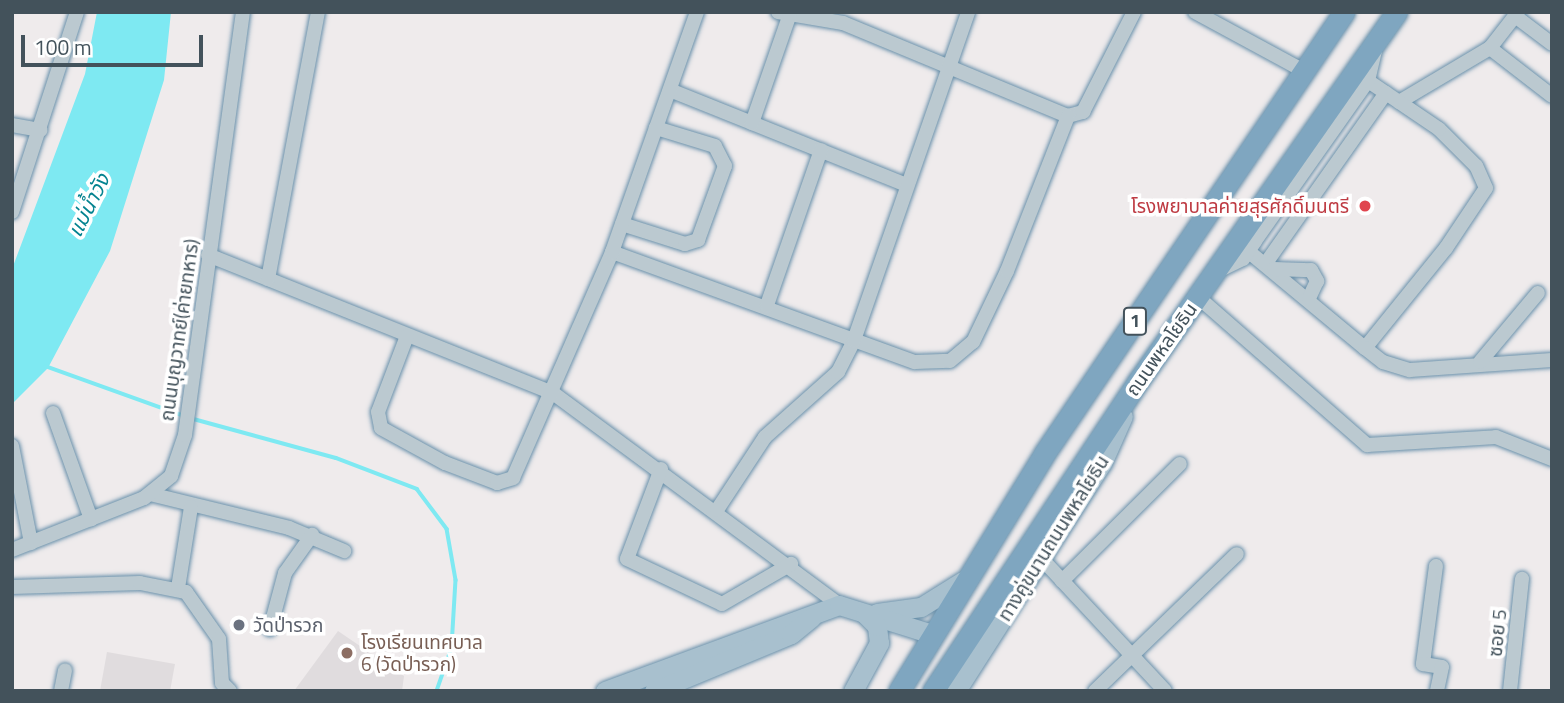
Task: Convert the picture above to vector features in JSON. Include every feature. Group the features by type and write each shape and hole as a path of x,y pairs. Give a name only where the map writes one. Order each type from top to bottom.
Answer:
{"highway":[{"name":"ถนนพหลโยธิน","path":"899,691 963,581 1344,12"},
{"name":"ถนนพหลโยธิน","path":"933,691 958,649 1139,380 1397,12"},
{"path":"932,634 958,649"}],"main road":[{"name":"ทางคู่ขนานถนนพหลโยธิน","path":"956,691 1102,463 1139,380"},
{"path":"865,614 921,607 963,581"},
{"path":"605,691 626,687 839,606 932,634"},
{"path":"853,691 879,643 877,626 865,614"},
{"path":"653,691 675,687 791,634 811,617"}],"street":[{"path":"13,209 41,130 77,12"},
{"name":"ถนนบุญวาทย์(ค่ายทหาร)","path":"12,550 150,494 171,475 185,435 243,12"},
{"path":"268,279 318,12"},
{"path":"407,337 378,420 405,445 444,463 506,483 553,393 611,252 697,12"},
{"path":"717,510 765,436 838,372 854,340 904,184 968,12"},
{"path":"752,123 793,14 843,23 951,63 1068,116 1083,112 1134,12"},
{"path":"1195,12 1304,71"},
{"path":"1399,102 1490,48 1517,14 1552,44"},
{"path":"1217,271 1248,251 1368,81 1377,41"},
{"path":"1490,48 1552,96"},
{"path":"1366,348 1486,188 1476,166 1439,129 1368,81"},
{"path":"670,90 904,184"},
{"path":"1270,266 1386,93"},
{"path":"611,252 768,305 854,340 935,365 961,355 1007,271 1068,116"},
{"path":"12,125 41,130"},
{"path":"622,224 685,244 698,240 725,166 715,146 656,128"},
{"path":"768,305 821,150"},
{"path":"1248,251 1309,298 1383,362 1409,370 1480,362 1552,360"},
{"path":"208,255 407,337 553,393 791,564 839,606"},
{"path":"1270,266 1311,270 1317,281 1309,298"},
{"path":"1480,362 1538,293"},
{"path":"1198,297 1367,445 1496,437 1552,458"},
{"path":"53,413 91,519"},
{"path":"1537,453 1552,443"},
{"path":"12,446 31,543"},
{"path":"1062,581 1180,464"},
{"path":"661,469 627,559 722,604 791,564"},
{"path":"150,494 191,507 312,535 344,551"},
{"path":"178,588 191,507"},
{"path":"270,629 279,585 312,535"},
{"path":"1095,691 1237,554"},
{"path":"1042,559 1165,691"},
{"path":"1436,566 1423,664 1442,667 1437,691"},
{"name":"ซอย 5","path":"1510,691 1522,579"},
{"path":"12,586 178,588 209,617 219,639 222,688"},
{"path":"61,691 65,670"}],"shaded area":[{"name":"โรงเรียนเทศบาล 6 (วัดป่ารวก)","path":"338,631 404,676 402,691 294,691"},
{"path":"107,652 175,664 170,691 100,691"}],"water":[{"name":"แม่น้ำวัง","path":"97,12 171,12 164,80 110,251 48,368 12,404 12,269 85,74"}],"waterway":[{"path":"45,366 182,415"},
{"path":"190,418 336,458 417,489 447,529 456,580 452,648 437,691"}],"place":[{"name":"โรงพยาบาลค่ายสุรศักดิ์มนตรี","path":"1365,206"},
{"name":"วัดป่ารวก","path":"239,625"},
{"name":"โรงเรียนเทศบาล 6 (วัดป่ารวก)","path":"347,653"}]}
